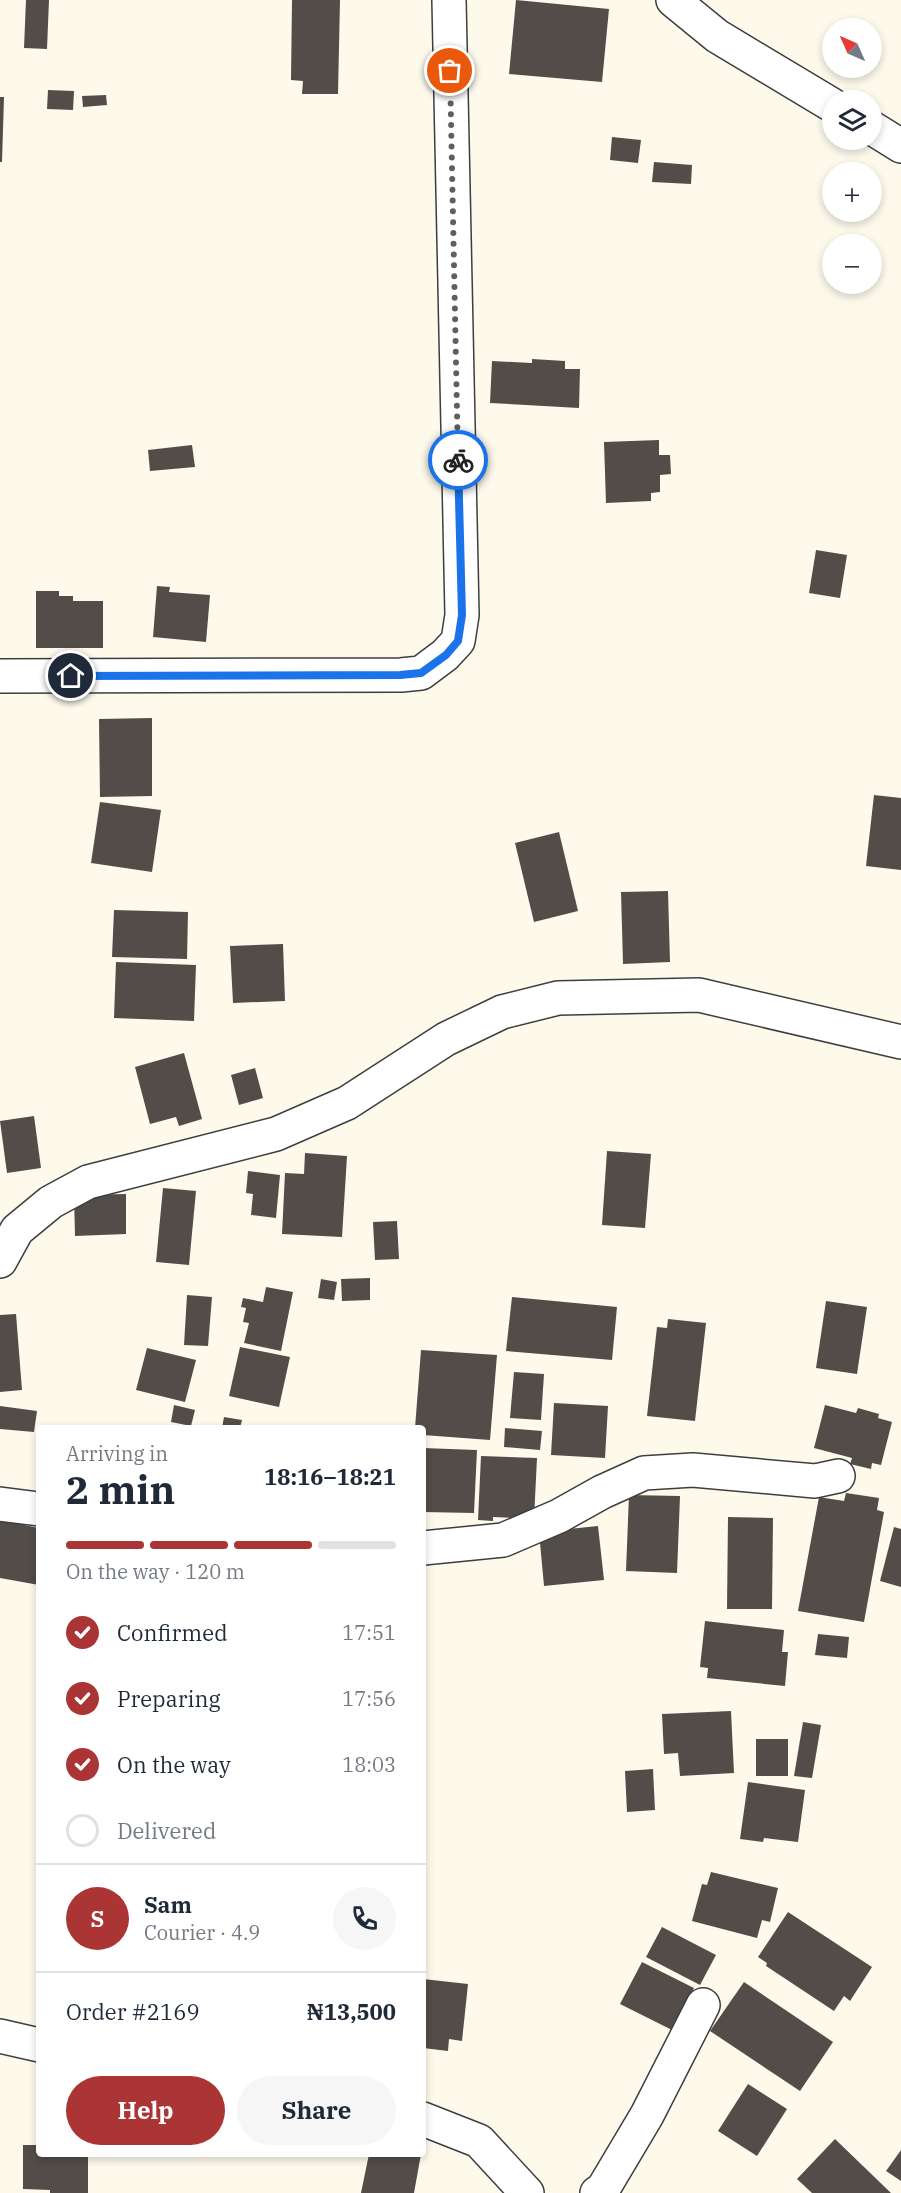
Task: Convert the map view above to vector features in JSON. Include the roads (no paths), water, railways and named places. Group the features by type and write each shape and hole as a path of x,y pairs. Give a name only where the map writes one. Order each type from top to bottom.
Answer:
{"street":[{"path":"0,676 400,675 421,673 446,655 458,641 462,615 449,0"},
{"path":"673,0 717,36 822,99"},
{"path":"882,134 901,146"},
{"path":"0,1261 17,1230 51,1202 88,1182 276,1134 346,1103 446,1039 502,1012 558,998 699,995 901,1042"},
{"path":"426,1548 503,1540 559,1516 602,1492 644,1473 693,1470 815,1481 838,1476"},
{"path":"0,1504 36,1509"},
{"path":"597,2193 603,2189 647,2115 703,2005"},
{"path":"0,2036 36,2044"},
{"path":"426,2120 479,2141 528,2193"}]}
